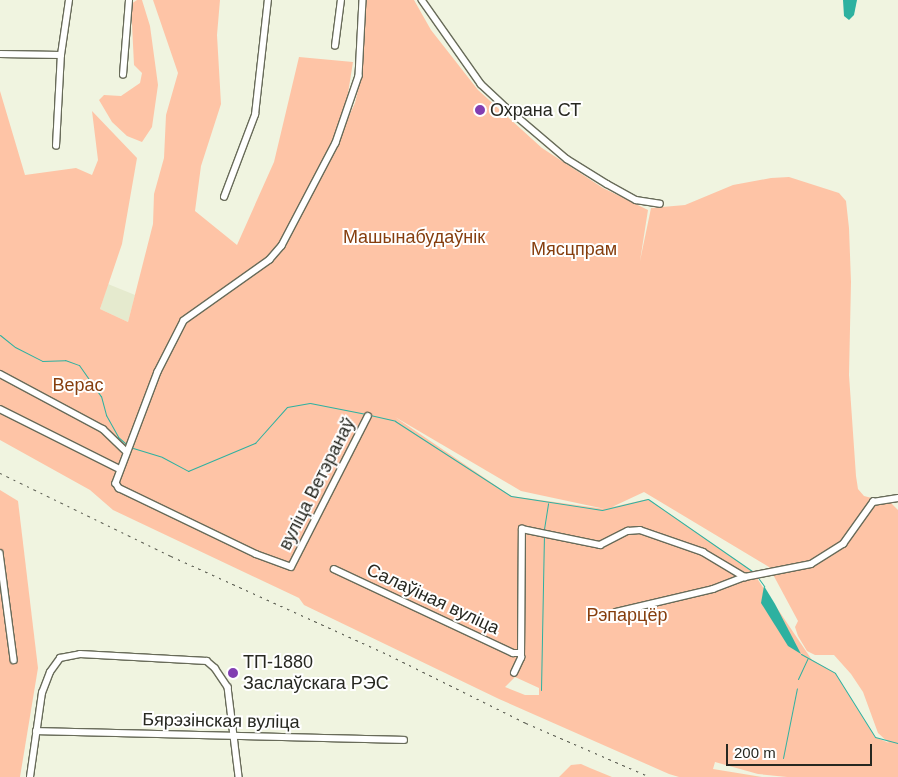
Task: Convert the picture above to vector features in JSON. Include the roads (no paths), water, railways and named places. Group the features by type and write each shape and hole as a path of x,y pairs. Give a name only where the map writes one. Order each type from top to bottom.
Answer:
{"street":[{"path":"56,146 62,55 69,0"},
{"path":"123,75 129,0"},
{"path":"224,197 255,114 268,0"},
{"path":"335,46 341,0"},
{"path":"0,409 120,469 169,347 184,322 270,260 282,246 336,143 359,76 363,0"},
{"path":"422,0 481,84 507,108 567,158 607,184 636,200 660,204"},
{"path":"0,54 62,55"},
{"path":"0,374 103,429 127,452"},
{"name":"вуліца Ветэранаў","path":"120,469 116,480 119,488 287,568 293,566 368,416"},
{"path":"616,612 713,589 745,577 811,564 843,544 873,502 898,498"},
{"path":"514,673 521,653 522,529 600,544 628,531 640,530 703,552 745,577"},
{"path":"0,553 14,660"},
{"name":"Салаўіная вуліца","path":"334,569 513,653 521,653"},
{"path":"30,777 45,684 60,658 88,655 207,661 215,668 228,687 236,736 239,777"},
{"name":"Бярэзінская вуліца","path":"36,731 404,740"}],"water":[{"path":"843,0 857,0 854,15 849,20 844,16"},
{"path":"764,586 801,654 788,646 761,603"}],"waterway":[{"path":"0,335 15,347 42,361 65,360 79,365 101,396 106,415 118,437 126,444"},
{"path":"133,448 162,457 188,471 255,443 287,407 310,403 366,414"},
{"path":"370,415 395,421 511,496 602,510 648,499 752,571"},
{"path":"544,529 548,503"},
{"path":"541,690 544,537"},
{"path":"759,579 764,586"},
{"path":"801,654 835,673 875,737 898,743"},
{"path":"798,679 808,658"},
{"path":"783,758 797,688"}],"railway":[{"path":"0,473 171,556 389,655 526,723 650,777"}],"place":[{"name":"Охрана СТ","path":"480,110"},
{"name":"ТП-1880 Заслаўскага РЭС","path":"233,673"}],"park label":[{"name":"Машынабудаўнік","path":"414,237"},
{"name":"Мясцпрам","path":"574,249"},
{"name":"Верас","path":"78,385"},
{"name":"Рэпарцёр","path":"627,615"}]}
